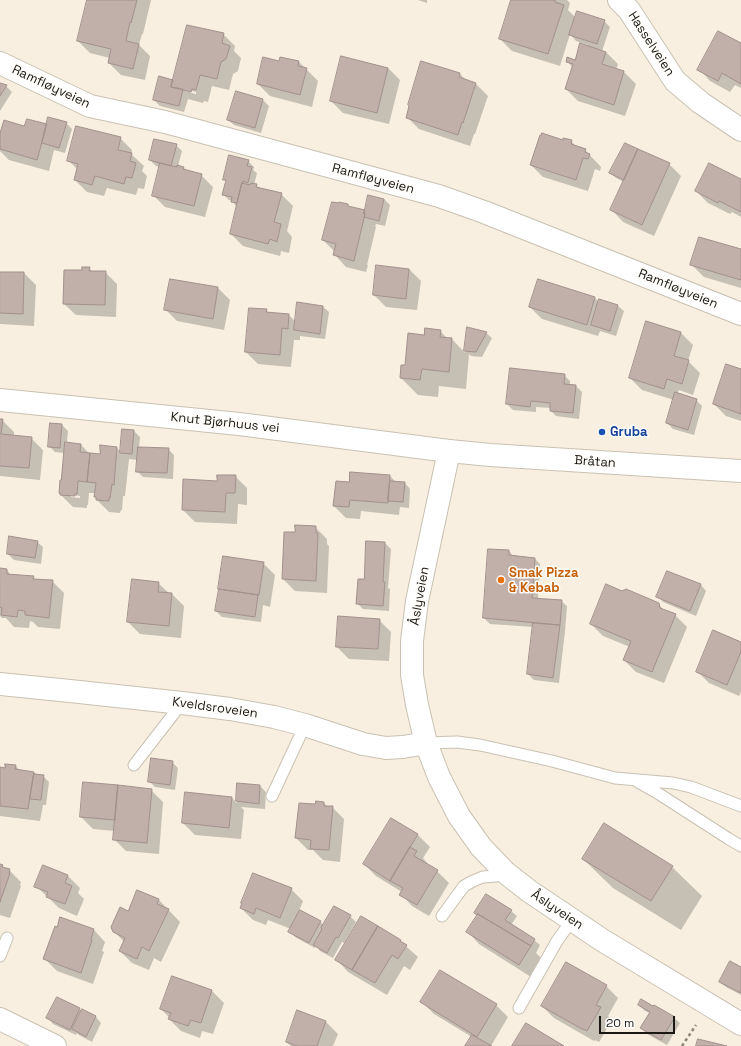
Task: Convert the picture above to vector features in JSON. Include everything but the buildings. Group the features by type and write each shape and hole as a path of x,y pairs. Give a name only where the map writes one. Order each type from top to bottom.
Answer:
{"street":[{"name":"Hasselveien","path":"619,0 630,10 675,81 701,103 741,130"},
{"name":"Ramfløyveien","path":"0,64 90,106 165,122 439,196 484,212 741,314"},
{"name":"Knut Bjørhuus vei","path":"0,400 239,424 449,451"},
{"name":"Bråtan","path":"449,451 741,471"},
{"name":"Åslyveien","path":"449,451 417,601 412,640 412,675 416,705 426,743 439,777 459,816 481,847 506,874 528,891 602,940 741,1024"},
{"name":"Kveldsroveien","path":"0,684 238,710 274,717 305,725 363,744 386,748 426,743"},
{"path":"0,1019 55,1046"}],"lane":[{"path":"134,765 182,703"},
{"path":"272,796 305,725"},
{"path":"426,743 457,742 480,745 552,761 615,778 673,783 691,787 741,806"},
{"path":"634,780 656,792 741,846"},
{"path":"442,916 464,886 483,877 506,874"},
{"path":"519,1008 557,941 572,920"},
{"path":"0,956 7,938"}],"place":[{"name":"Gruba","path":"602,432"},
{"name":"Smak Pizza & Kebab","path":"501,580"}]}
